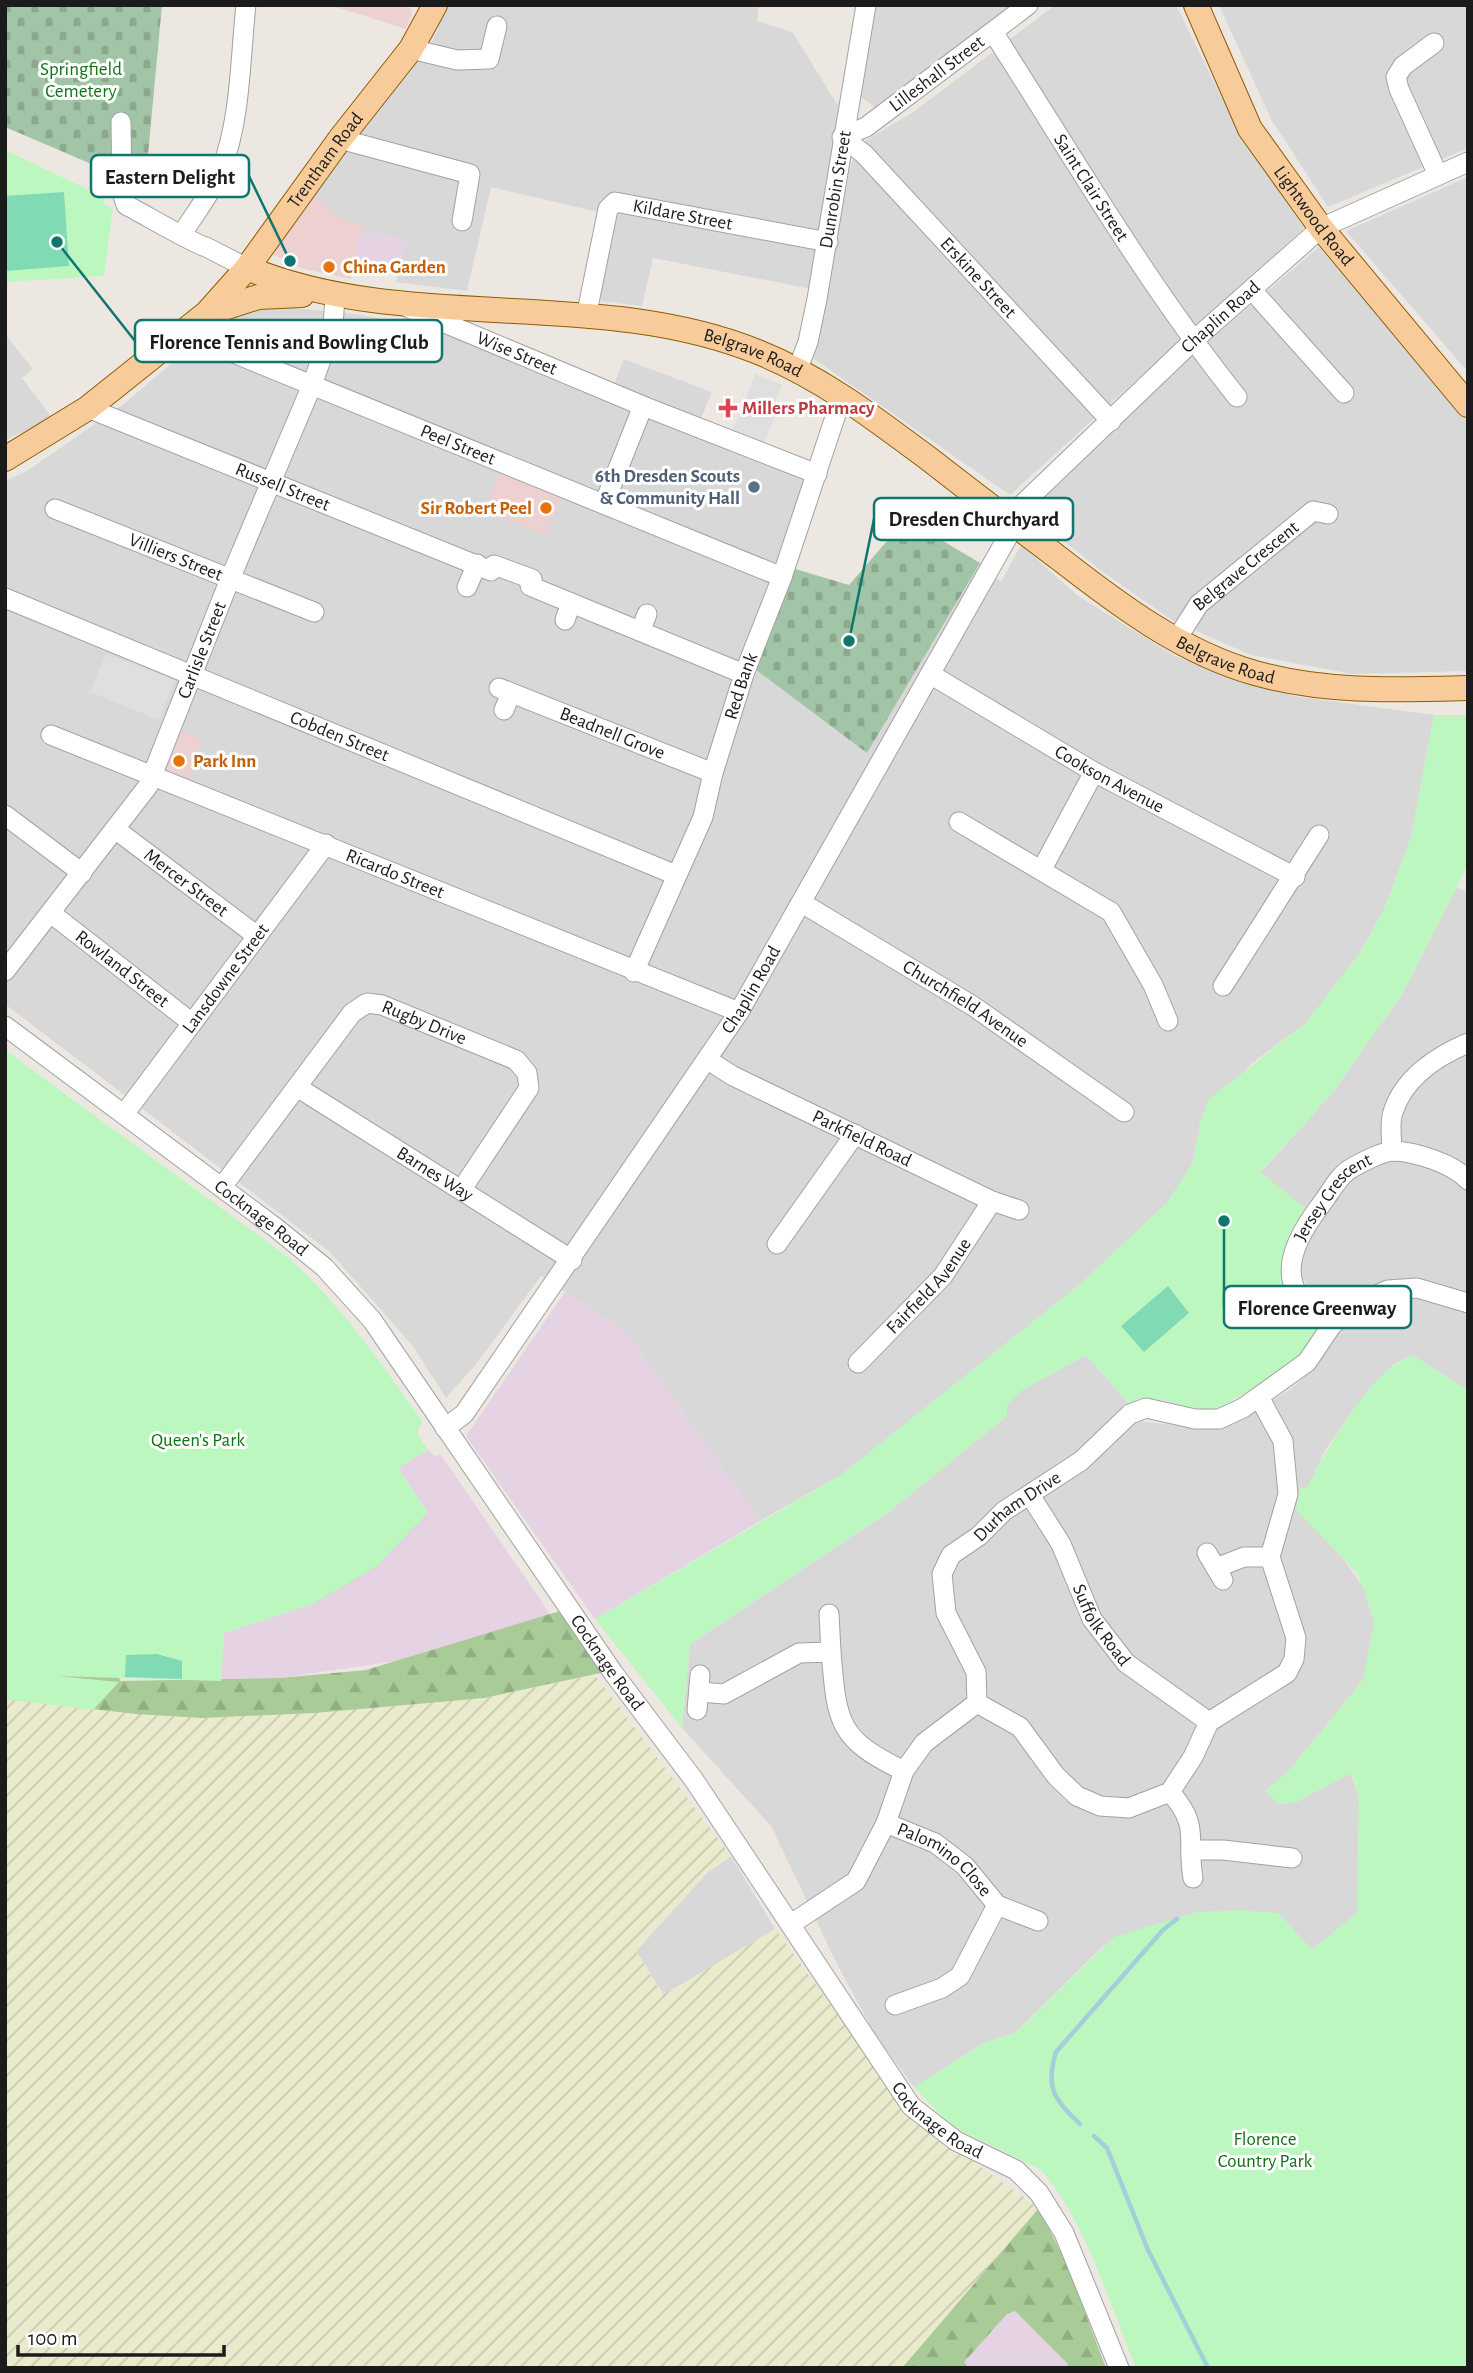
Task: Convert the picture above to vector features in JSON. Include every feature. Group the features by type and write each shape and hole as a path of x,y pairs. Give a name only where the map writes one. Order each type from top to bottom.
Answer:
{"main road":[{"name":"Lightwood Road","path":"1196,5 1250,129 1321,228 1468,405"},
{"name":"Trentham Road","path":"5,458 205,333 247,268 340,139 411,49 433,6"},
{"name":"Belgrave Road","path":"247,268 329,295"},
{"name":"Belgrave Road","path":"205,333 258,297 329,295 586,317 706,335 759,352 842,396 1099,589 1176,640 1254,673 1314,684 1408,691 1468,688"}],"street":[{"path":"188,239 221,171 228,149 246,5"},
{"name":"Dunrobin Street","path":"797,371 808,342 828,242 842,136 866,5"},
{"name":"Lilleshall Street","path":"842,136 866,127 1028,5"},
{"path":"411,49 457,60 489,59 497,26"},
{"name":"Saint Clair Street","path":"993,32 1193,341 1237,397"},
{"path":"1434,43 1403,66 1396,77 1438,175"},
{"path":"121,122 123,199 126,205 247,268"},
{"name":"Erskine Street","path":"842,136 864,154 1111,421"},
{"path":"340,139 470,174 462,221"},
{"name":"Chaplin Road","path":"445,1428 464,1414 572,1260 738,1012 930,674 1011,522 1193,341 1321,228 1468,162"},
{"name":"Kildare Street","path":"586,317 608,209 615,202 828,242"},
{"path":"1252,290 1344,393"},
{"name":"Carlisle Street","path":"5,971 52,914 153,775 230,579 312,385 333,326 329,295"},
{"name":"Wise Street","path":"392,301 643,406 811,492"},
{"name":"Peel Street","path":"205,333 312,385 604,504 697,550 782,577"},
{"name":"Red Bank","path":"634,972 704,817 713,773 744,674 782,577 842,396"},
{"path":"604,504 643,406"},
{"name":"Russell Street","path":"88,408 484,567 494,565 531,583 568,611 644,622 744,674"},
{"name":"Villiers Street","path":"55,509 230,579 301,612"},
{"name":"Belgrave Crescent","path":"1176,640 1199,604 1271,543 1313,511 1328,514"},
{"path":"467,587 484,567"},
{"name":"Cobden Street","path":"5,598 676,875"},
{"name":"Cookson Avenue","path":"930,674 1094,772 1295,877"},
{"name":"Beadnell Grove","path":"504,697 713,773"},
{"name":"Ricardo Street","path":"51,735 738,1012"},
{"path":"1042,869 1094,772"},
{"path":"5,816 82,873"},
{"path":"959,822 1111,912 1153,985 1168,1021"},
{"name":"Mercer Street","path":"114,830 257,936"},
{"name":"Lansdowne Street","path":"125,1113 326,844"},
{"path":"1223,986 1320,844"},
{"name":"Churchfield Avenue","path":"802,903 983,1012 1124,1112"},
{"name":"Rowland Street","path":"52,914 192,1023"},
{"name":"Rugby Drive","path":"222,1187 352,1013 367,1003 382,1005 516,1060 527,1073 529,1088 461,1189"},
{"name":"Cocknage Road","path":"5,1026 125,1113 324,1268 372,1320 597,1650 694,1780 911,2106 956,2141 1016,2170 1039,2193 1064,2233 1119,2368"},
{"path":"1392,1151 1392,1113 1407,1087 1431,1061 1468,1043"},
{"name":"Parkfield Road","path":"708,1060 733,1076 992,1201 1019,1210"},
{"name":"Barnes Way","path":"297,1087 572,1260"},
{"path":"777,1244 855,1134"},
{"name":"Jersey Crescent","path":"1332,1325 1306,1305 1293,1281 1290,1258 1300,1232 1348,1170 1392,1151 1435,1161 1468,1180"},
{"name":"Fairfield Avenue","path":"858,1363 943,1276 992,1201"},
{"name":"Durham Drive","path":"972,1705 976,1672 946,1613 942,1574 951,1555 979,1535 1004,1511 1081,1461 1130,1414 1146,1408 1195,1419 1219,1419 1259,1398 1307,1362 1332,1325 1358,1303 1388,1290 1417,1288 1468,1303"},
{"path":"791,1924 856,1881 886,1823 904,1771 924,1743 972,1705 1020,1727 1056,1776 1077,1796 1100,1806 1129,1808 1170,1792 1194,1757 1209,1722 1287,1673 1294,1659 1296,1638 1270,1557 1288,1494 1283,1440 1259,1398"},
{"name":"Suffolk Road","path":"1030,1495 1061,1544 1092,1619 1126,1663 1209,1722"},
{"path":"1215,1567 1244,1557 1270,1557"},
{"path":"829,1614 833,1695 849,1737 874,1757 904,1771"},
{"path":"699,1692 724,1694 799,1653 831,1652"},
{"path":"1170,1792 1184,1808 1192,1827 1193,1878"},
{"name":"Palomino Close","path":"886,1823 935,1843 965,1866 997,1905 1038,1921"},
{"path":"1192,1850 1223,1850 1292,1859"},
{"name":"Palomino Close","path":"900,1997 942,1988 960,1976 997,1905"}],"shaded area":[{"path":"330,5 399,5 412,9 412,14 406,29"},
{"path":"448,5 759,5 757,21 792,32 839,107 812,289 653,258 642,306 599,301 615,216 491,187 467,291 396,282 406,239 361,231 363,224 342,220 312,195 433,40"},
{"path":"874,5 1014,5 877,108 861,97"},
{"path":"1055,5 1176,5 1239,133 1304,228 1010,495 814,359 851,163 863,142 912,113"},
{"path":"1219,5 1468,5 1468,148 1328,207 1271,119"},
{"path":"1468,177 1468,372 1346,231"},
{"path":"312,195 342,220 363,224 351,279 300,268 270,253"},
{"path":"361,231 407,239 400,268 355,259"},
{"path":"1319,247 1468,422 1468,671 1352,674 1251,655 1172,620 1100,570 1028,512 1192,355"},
{"path":"279,307 347,313 430,326 608,399 624,359 712,392 694,435 805,478 776,563 867,753 980,563 1001,582 1021,545 1078,596 1175,656 1293,696 1434,715 1411,838 1385,907 1360,953 1306,1023 1251,1064 1200,1123 1193,1163 1166,1204 1079,1285 841,1475 760,1521 627,1333 541,1276 476,1364 446,1398 413,1346 330,1252 5,1004 5,481 27,471 125,403 172,363 211,324 251,310"},
{"path":"5,334 33,369 22,378 52,418 5,440"},
{"path":"755,374 782,385 773,407 776,415 763,444 732,432"},
{"path":"500,473 561,498 546,535 485,511"},
{"path":"106,654 175,680 159,720 90,692"},
{"path":"180,730 203,741 189,778 166,768 165,764"},
{"path":"1457,887 1468,893 1468,1390 1414,1357 1405,1358 1393,1365 1351,1413 1326,1449 1307,1489 1337,1550 1364,1588 1374,1623 1372,1645 1363,1680 1288,1772 1266,1791 1294,1803 1351,1773 1359,1799 1357,1913 1312,1950 1278,1913 1104,1945 1016,2032 984,2043 914,2087 876,2036 838,1966 771,1826 682,1728 690,1644 890,1511 1007,1416 1007,1405 1020,1391 1086,1355 1145,1422 1218,1429 1253,1413 1292,1388 1316,1366 1344,1327 1310,1290 1299,1272 1260,1173 1333,1092 1402,994"},
{"path":"565,1292 627,1333 760,1521 595,1619 466,1436"},
{"path":"428,1450 435,1456 441,1455 555,1621 438,1655 280,1678 221,1681 224,1633 313,1604 376,1567 428,1513 398,1468"},
{"path":"731,1856 775,1929 664,1995 636,1951 707,1873"},
{"path":"1015,2311 1069,2364 1067,2368 969,2368 963,2362 1007,2314"}],"green space":[{"name":"Springfield Cemetery","path":"5,5 162,5 145,187 5,127"},
{"path":"5,150 104,197 104,203 113,209 104,276 5,282"},
{"path":"64,192 69,266 5,271 5,196"},
{"path":"906,519 980,563 867,753 755,669 792,568 849,585"},
{"path":"1434,715 1468,715 1468,863 1402,994 1333,1092 1260,1172 1308,1210 1291,1299 1296,1310 1318,1332 1307,1351 1260,1385 1209,1410 1149,1399 1130,1405 1086,1355 1021,1391 1007,1405 1007,1416 890,1511 690,1644 682,1728 595,1619 841,1475 1079,1285 1166,1204 1193,1163 1200,1123 1208,1100 1306,1023 1360,953 1385,907 1411,838"},
{"name":"Queen's Park","path":"5,1050 285,1255 341,1313 422,1421 417,1433 428,1450 398,1468 428,1513 376,1567 313,1604 224,1633 221,1681 57,1676 119,1682 93,1710 5,1699"},
{"path":"1168,1286 1189,1313 1144,1352 1121,1326"},
{"name":"Florence Country Park","path":"1414,1356 1468,1390 1468,2368 1136,2368 1083,2237 1056,2189 1040,2169 951,2126 914,2087 984,2043 1017,2032 1114,1937 1197,1912 1239,1910 1278,1913 1312,1950 1357,1913 1359,1799 1352,1773 1294,1803 1279,1804 1265,1791 1288,1772 1363,1680 1374,1623 1357,1573 1296,1510 1300,1488 1307,1488 1338,1433 1368,1391 1399,1362"},
{"path":"428,1513 376,1567 313,1604 114,1651 120,1681 280,1678 366,1670 560,1611 601,1673 484,1698 315,1713 202,1718 136,1714 5,1699 5,1651"},
{"path":"157,1654 182,1661 182,1679 125,1677 126,1655"},
{"path":"595,1675 731,1856 706,1873 636,1951 663,1995 775,1929 918,2123 1039,2208 902,2368 5,2368 5,1699 136,1714 202,1718 315,1713 484,1698"},
{"path":"1039,2208 1067,2265 1106,2368 1067,2368 1068,2364 1015,2311 1007,2314 964,2362 969,2368 902,2368"}],"waterway":[{"path":"1080,2124 1054,2092 1051,2075 1056,2052 1163,1930 1177,1919"},
{"path":"1094,2136 1107,2148 1148,2250 1208,2368"}],"place":[{"name":"Florence Tennis and Bowling Club","path":"57,242"},
{"name":"Eastern Delight","path":"290,261"},
{"name":"China Garden","path":"329,267"},
{"name":"Millers Pharmacy","path":"728,408"},
{"name":"6th Dresden Scouts & Community Hall","path":"754,487"},
{"name":"Sir Robert Peel","path":"546,508"},
{"name":"Dresden Churchyard","path":"849,641"},
{"name":"Park Inn","path":"179,761"},
{"name":"Florence Greenway","path":"1224,1221"}]}
